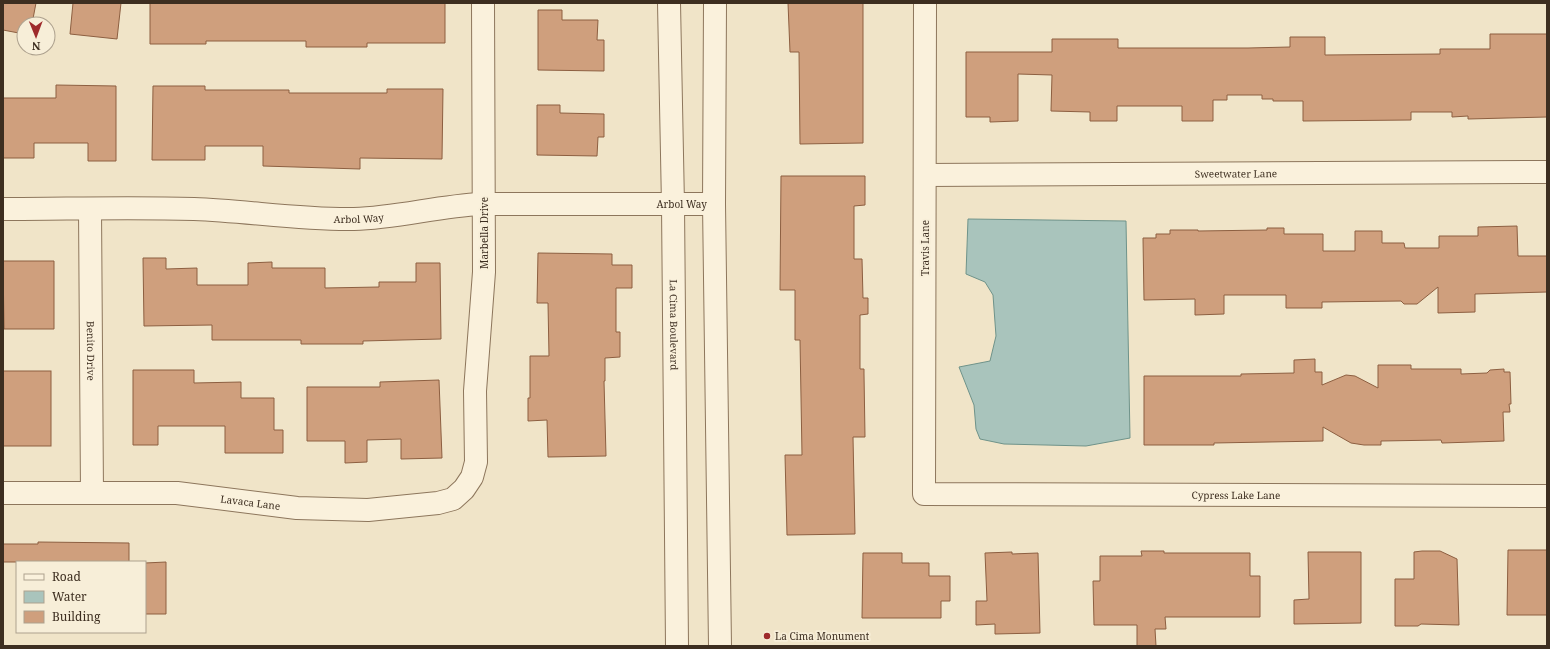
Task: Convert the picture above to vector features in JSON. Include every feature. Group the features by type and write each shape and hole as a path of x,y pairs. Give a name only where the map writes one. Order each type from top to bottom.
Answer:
{"street":[{"name":"Marbella Drive","path":"476,462 475,391 484,272 483,3"},
{"name":"La Cima Boulevard","path":"669,3 673,205 677,646"},
{"path":"715,3 714,204 720,646"},
{"name":"Travis Lane","path":"924,494 926,3"},
{"name":"Sweetwater Lane","path":"925,175 1547,172"},
{"name":"Arbol Way","path":"3,209 194,209 332,219 356,219 381,217 460,205 714,204"},
{"name":"Benito Drive","path":"90,209 92,493"},
{"name":"Lavaca Lane","path":"3,493 177,493 297,508 361,510 403,508 438,503 453,498 469,483 476,462"},
{"name":"Cypress Lake Lane","path":"924,494 1547,496"}],"water":[{"path":"968,219 1126,221 1130,438 1086,446 1004,444 980,439 976,429 974,405 959,367 990,361 996,336 993,295 985,282 966,274"}],"building":[{"path":"3,3 36,3 34,16 16,16 16,32 3,30"},
{"path":"73,3 121,3 117,39 70,34"},
{"path":"150,3 445,3 445,43 367,43 367,47 306,47 306,41 206,41 206,44 150,44"},
{"path":"788,3 863,3 863,143 800,144 799,52 790,52"},
{"path":"538,10 562,10 562,20 598,20 597,40 604,40 604,71 538,70"},
{"path":"1490,34 1547,34 1547,117 1468,119 1468,116 1452,117 1452,112 1411,112 1411,120 1303,121 1303,101 1273,101 1273,99 1262,99 1262,95 1227,95 1227,100 1213,100 1213,121 1182,121 1182,106 1117,106 1117,121 1090,121 1090,112 1051,111 1052,75 1018,74 1018,121 990,122 990,117 966,117 966,52 1052,52 1052,39 1118,39 1118,48 1248,48 1290,47 1290,37 1325,37 1325,55 1440,54 1440,49 1490,49"},
{"path":"56,85 116,86 116,161 88,161 88,143 34,143 34,158 3,158 3,98 56,98"},
{"path":"153,86 205,86 205,90 289,90 289,93 387,93 387,89 443,89 442,159 360,158 360,169 263,166 263,146 205,146 205,160 152,160"},
{"path":"537,105 560,105 560,113 604,114 604,137 598,137 597,156 537,155"},
{"path":"781,176 865,176 865,205 854,206 854,259 862,259 863,298 868,298 868,314 860,315 860,369 864,369 865,437 853,437 855,534 787,535 785,455 802,455 800,340 795,340 795,290 780,290"},
{"path":"1517,226 1518,256 1547,256 1547,292 1475,294 1475,312 1438,313 1438,287 1417,304 1404,304 1401,301 1322,302 1322,308 1286,308 1286,295 1224,295 1224,314 1195,315 1195,299 1144,300 1143,238 1156,238 1156,234 1170,234 1170,230 1267,230 1267,228 1284,228 1284,234 1323,234 1323,251 1355,251 1355,231 1382,231 1382,243 1404,243 1405,248 1439,248 1439,236 1478,236 1478,227"},
{"path":"538,253 612,254 612,265 632,265 632,288 616,288 616,332 620,332 620,357 605,358 604,381 606,456 548,457 547,420 528,421 528,398 530,398 530,356 549,356 548,303 537,303"},
{"path":"143,258 166,258 166,269 197,268 197,285 248,285 248,263 272,262 272,268 325,268 325,288 379,287 379,282 416,282 416,263 440,263 441,339 363,341 363,344 301,344 301,340 212,340 212,325 144,326"},
{"path":"3,261 54,261 54,329 4,329"},
{"path":"1315,359 1315,372 1322,372 1322,385 1346,375 1355,376 1378,388 1378,365 1411,365 1411,369 1461,369 1461,374 1487,373 1490,370 1504,369 1504,372 1510,372 1511,404 1509,404 1510,412 1503,412 1504,441 1442,443 1441,440 1381,441 1381,445 1364,445 1351,443 1323,427 1323,441 1214,443 1214,445 1144,445 1144,376 1241,376 1241,374 1294,373 1294,360"},
{"path":"133,370 194,370 194,383 241,382 241,398 274,398 274,430 283,430 283,453 225,453 225,426 158,426 158,445 133,445"},
{"path":"3,371 51,371 51,446 3,446"},
{"path":"439,380 442,458 401,459 401,439 367,440 367,462 345,463 345,441 307,441 307,387 380,387 380,382"},
{"path":"38,542 129,543 129,561 3,562 3,544 38,544"},
{"path":"1508,550 1547,550 1547,615 1507,615"},
{"path":"1141,551 1164,551 1164,553 1250,553 1250,576 1260,576 1260,617 1165,617 1166,629 1155,629 1156,646 1137,646 1137,625 1094,625 1093,581 1100,581 1100,556 1142,556"},
{"path":"1440,551 1457,559 1459,625 1421,624 1418,626 1395,626 1395,579 1414,579 1414,552"},
{"path":"1012,552 1012,554 1038,553 1040,633 995,634 995,624 976,625 976,601 987,601 985,553"},
{"path":"1308,552 1361,552 1361,623 1294,624 1294,600 1309,599"},
{"path":"863,553 902,553 902,563 929,563 929,576 950,576 950,601 941,601 941,618 862,618"},
{"path":"166,562 166,614 146,614 146,563"}],"place":[{"name":"La Cima Monument","path":"767,636"}]}
